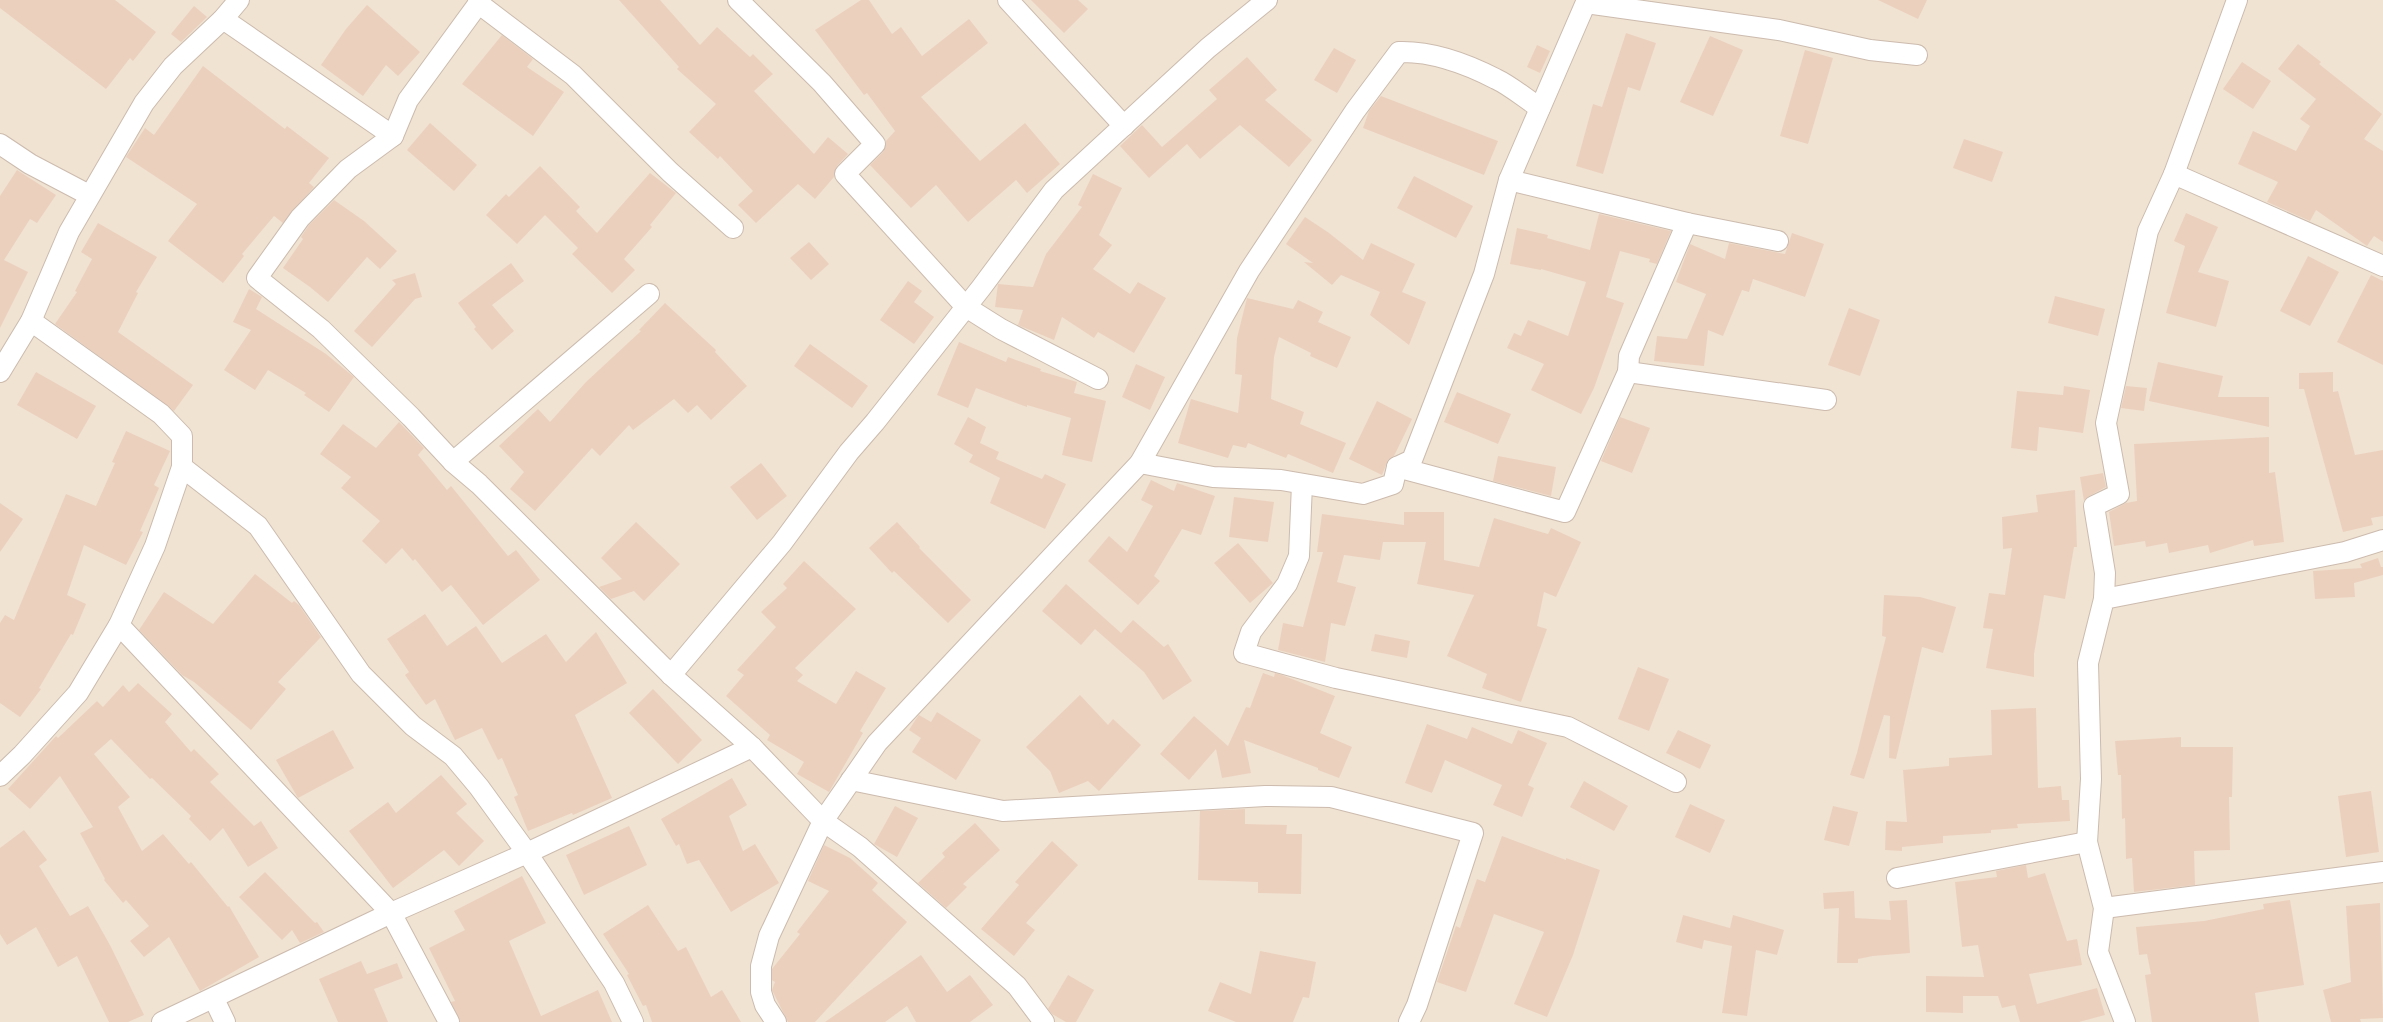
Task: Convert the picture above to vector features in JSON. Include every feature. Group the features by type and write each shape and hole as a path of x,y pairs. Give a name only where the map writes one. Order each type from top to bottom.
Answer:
{"street":[{"path":"0,372 31,321 69,232 144,103 173,66 223,19 239,0"},
{"path":"738,0 822,83 875,144 845,174 966,307 1001,329 1098,379"},
{"path":"1008,0 1124,126"},
{"path":"671,675 782,543 850,452 876,422 966,307 1054,190 1208,48 1267,0"},
{"path":"2125,1022 2098,952 2104,908 2087,842 2092,779 2088,663 2104,599 2105,574 2094,506 2119,494 2106,423 2148,231 2174,174 2237,0"},
{"path":"1397,467 1412,460 1484,274 1508,180 1587,1 1779,30 1870,50 1916,55"},
{"path":"733,228 670,172 573,75 480,2 408,100 393,136 348,169 300,218 257,278 320,329 411,417 453,462 479,484 671,675 752,747 823,821 860,847 1017,986 1044,1022"},
{"path":"223,19 393,136"},
{"path":"776,1022 765,1005 761,992 761,966 769,936 823,821 877,743 1140,463 1249,271 1355,111 1399,52 1414,52 1442,58 1497,79 1540,108"},
{"path":"0,144 30,164 89,196"},
{"path":"2174,174 2383,266"},
{"path":"1508,180 1687,223 1778,241"},
{"path":"1397,467 1566,512 1628,372 1630,356 1687,223"},
{"path":"453,462 649,294"},
{"path":"0,776 22,755 78,693 119,625 155,546 182,467 182,436 161,414 31,321"},
{"path":"1628,372 1826,400"},
{"path":"1140,463 1213,477 1281,480 1363,494 1393,484 1397,467"},
{"path":"182,467 258,526 361,674 413,726 453,756 479,787 527,853 614,983 634,1022"},
{"path":"1302,484 1298,556 1287,584 1251,632 1244,653 1336,678 1568,727 1676,782"},
{"path":"2104,599 2345,552 2383,540"},
{"path":"119,625 391,913 448,1022"},
{"path":"162,1022 214,999 234,987 391,913 527,853 752,747"},
{"path":"851,780 1003,811 1265,796 1332,797 1473,833 1417,1005 1409,1022"},
{"path":"1897,878 2087,842"},
{"path":"2104,908 2383,872"},
{"path":"214,999 225,1022"}],"shaded area":[{"path":"0,0 2383,0 2383,1022 0,1022"}],"building":[{"path":"0,0 115,0 156,32 133,61 130,58 106,89 0,8"},
{"path":"619,0 660,0 700,45 717,27 750,57 753,54 773,74 754,91 814,154 828,137 848,154 837,166 834,177 815,199 798,184 756,223 738,205 753,191 720,156 718,159 689,132 716,104 677,69 679,67"},
{"path":"861,0 869,0 892,34 901,27 922,56 969,19 988,43 921,97 980,161 1025,123 1060,164 1027,193 1016,180 968,222 936,185 911,208 870,165 883,152 886,141 895,131 867,93 864,95 815,30"},
{"path":"1031,0 1078,0 1088,9 1064,33"},
{"path":"1878,0 1927,0 1918,19"},
{"path":"367,5 420,52 398,76 386,65 363,96 321,65 346,29"},
{"path":"194,6 207,17 181,42 171,34"},
{"path":"1626,33 1656,43 1640,91 1628,87 1603,174 1576,166 1593,104 1602,107"},
{"path":"502,35 533,59 527,67 564,92 533,136 462,84"},
{"path":"1710,36 1743,50 1713,116 1680,102"},
{"path":"2298,44 2321,62 2319,64 2382,114 2364,139 2383,151 2383,242 2374,236 2367,246 2316,210 2310,221 2267,202 2278,182 2238,164 2253,131 2296,151 2310,126 2300,119 2316,99 2278,69"},
{"path":"1537,45 1550,51 1540,73 1527,67"},
{"path":"1334,48 1356,60 1337,93 1314,80"},
{"path":"1805,50 1833,58 1808,144 1780,136"},
{"path":"1247,57 1277,90 1265,100 1312,140 1289,167 1240,125 1200,159 1187,144 1149,178 1120,146 1142,125 1162,147 1217,99 1209,90"},
{"path":"2242,62 2271,81 2253,109 2223,89"},
{"path":"203,66 285,129 287,126 329,158 309,183 314,187 283,223 274,216 242,254 244,256 223,283 168,241 197,204 126,157 145,128 154,135"},
{"path":"1381,96 1498,141 1484,175 1363,128 1369,111"},
{"path":"430,123 477,165 454,191 407,150"},
{"path":"1964,139 2003,152 1992,182 1953,168"},
{"path":"540,166 580,207 576,211 597,233 650,173 676,193 650,225 652,227 624,259 635,270 612,293 572,254 578,248 545,215 517,244 486,215 506,194 509,197"},
{"path":"17,170 56,195 37,223 30,219 4,260 28,272 0,328 0,196"},
{"path":"1093,174 1122,188 1099,235 1112,245 1093,269 1130,294 1138,282 1166,298 1134,353 1098,332 1094,338 1062,317 1054,340 1018,325 1023,310 995,307 998,284 1033,287 1046,254 1082,207 1078,205"},
{"path":"1414,176 1473,206 1456,238 1397,208"},
{"path":"334,200 364,221 397,251 380,269 367,257 328,302 283,268 303,239 301,237 309,225"},
{"path":"2186,213 2218,227 2198,272 2229,281 2216,327 2166,313 2185,246 2174,241"},
{"path":"1599,214 1671,231 1657,264 1649,262 1650,259 1620,251 1606,297 1624,303 1594,388 1581,414 1531,390 1544,364 1507,348 1514,333 1521,336 1528,320 1568,336 1586,282 1541,269 1510,264 1517,228 1548,235 1547,238 1590,250"},
{"path":"1305,217 1329,233 1363,260 1371,243 1415,264 1402,292 1426,302 1409,345 1370,315 1380,292 1341,275 1332,285 1304,262 1313,263 1286,244"},
{"path":"98,223 157,257 136,292 138,293 118,332 193,385 174,411 55,324 77,292 75,291 92,259 81,252"},
{"path":"1792,233 1824,244 1805,297 1753,279 1749,292 1742,290 1723,336 1708,330 1704,366 1654,361 1657,336 1687,339 1706,294 1676,282 1690,244 1725,259 1729,243 1785,254"},
{"path":"809,242 829,264 811,280 790,258"},
{"path":"2308,256 2339,272 2310,326 2280,311"},
{"path":"511,263 524,281 492,305 514,331 492,350 474,329 476,327 458,303"},
{"path":"415,273 422,297 415,299 372,347 354,331 396,284 392,280"},
{"path":"2371,275 2383,281 2383,365 2337,342"},
{"path":"908,281 922,291 914,302 934,317 914,344 880,320"},
{"path":"249,289 262,297 256,309 326,354 354,377 329,412 304,395 306,393 268,370 255,390 224,370 251,330 233,322"},
{"path":"2055,296 2105,309 2098,336 2048,323"},
{"path":"1247,298 1293,309 1298,300 1323,312 1318,322 1351,337 1337,368 1310,356 1311,353 1279,337 1274,357 1271,399 1304,412 1300,424 1346,443 1333,473 1288,454 1286,458 1248,443 1246,448 1233,445 1228,458 1178,443 1191,399 1238,413 1242,375 1235,374 1237,338"},
{"path":"665,303 716,350 715,352 747,386 711,420 697,405 688,413 674,399 633,430 629,425 600,456 592,448 535,511 510,489 524,472 499,446 538,409 550,422 586,382 641,331 639,330"},
{"path":"1849,308 1880,320 1860,376 1828,365"},
{"path":"959,342 1006,362 1008,357 1041,369 1040,371 1077,382 1074,393 1106,401 1092,462 1062,455 1071,418 1027,405 1027,407 976,388 968,408 937,395"},
{"path":"810,344 868,386 852,408 794,366"},
{"path":"2158,362 2223,376 2218,397 2269,397 2269,427 2149,401"},
{"path":"1136,364 1165,377 1150,410 1122,397"},
{"path":"36,372 96,406 77,439 17,405"},
{"path":"2333,372 2333,392 2338,391 2355,455 2383,450 2383,516 2371,518 2373,525 2343,532 2304,389 2299,389 2299,373"},
{"path":"2064,386 2090,390 2083,433 2039,427 2037,451 2011,448 2017,391 2063,395"},
{"path":"2126,386 2147,388 2144,411 2121,408"},
{"path":"1457,392 1511,414 1498,444 1444,422"},
{"path":"1377,401 1412,419 1394,456 1388,460 1382,475 1349,459"},
{"path":"968,417 986,427 980,443 999,452 996,459 1042,479 1045,474 1066,484 1045,529 990,503 1000,478 969,462 973,455 954,444"},
{"path":"1620,417 1650,428 1632,473 1601,461"},
{"path":"399,422 424,448 418,455 447,490 451,486 508,556 516,550 540,580 483,625 451,585 442,592 415,559 413,561 402,548 386,564 362,541 380,521 341,488 351,477 320,454 343,424 376,448"},
{"path":"126,431 170,451 154,485 159,488 140,531 143,532 126,565 84,545 67,595 86,604 73,635 71,634 39,688 41,689 20,717 0,703 0,623 5,615 14,620 66,494 96,506 115,463 112,462"},
{"path":"2269,437 2269,473 2275,472 2284,542 2254,546 2253,540 2210,553 2208,545 2169,553 2167,543 2146,547 2145,541 2114,546 2109,512 2126,503 2137,501 2134,444"},
{"path":"1498,456 1556,467 1551,496 1493,481"},
{"path":"761,463 787,496 757,520 730,487"},
{"path":"2103,473 2106,487 2089,496 2084,501 2080,477"},
{"path":"1151,480 1174,491 1177,483 1215,496 1201,535 1182,529 1154,576 1160,581 1138,605 1088,561 1109,536 1127,552 1153,506 1141,500"},
{"path":"2075,490 2077,547 2074,547 2065,599 2044,595 2034,654 2034,677 1986,668 1993,629 1983,628 1989,593 2005,595 2012,548 2003,549 2002,517 2038,512 2036,495"},
{"path":"1234,497 1274,502 1268,542 1229,537"},
{"path":"0,503 23,519 0,552"},
{"path":"1404,512 1444,512 1444,560 1479,567 1494,518 1548,534 1551,528 1581,542 1556,597 1544,592 1537,626 1547,629 1521,702 1482,688 1487,674 1447,656 1474,595 1417,584 1426,542 1383,542 1380,560 1344,555 1337,582 1356,587 1345,626 1331,623 1325,662 1278,650 1283,623 1303,627 1323,552 1317,552 1322,514 1404,525"},
{"path":"636,522 680,564 644,601 634,591 611,599 599,587 622,579 601,558"},
{"path":"897,522 920,547 919,548 971,600 948,623 894,571 892,573 869,548"},
{"path":"1238,543 1273,583 1250,603 1214,563"},
{"path":"2378,558 2381,567 2383,567 2383,575 2354,583 2355,597 2315,599 2313,571 2362,568 2360,564"},
{"path":"804,561 856,609 795,668 803,675 797,681 836,704 856,671 886,688 860,731 863,733 829,792 797,774 804,762 767,740 770,735 726,696 744,675 737,670 776,627 761,612 787,588 783,584"},
{"path":"255,574 292,603 294,601 299,605 321,637 278,682 286,689 251,730 194,682 182,675 139,630 164,592 213,624"},
{"path":"1066,584 1121,633 1133,620 1164,647 1168,644 1192,681 1163,700 1144,672 1095,629 1081,645 1042,611"},
{"path":"1884,595 1920,597 1956,607 1943,653 1922,647 1896,759 1889,758 1890,716 1884,715 1864,779 1850,775 1857,753 1886,637 1882,636"},
{"path":"425,614 447,646 476,626 502,663 546,634 566,662 596,632 627,683 575,715 612,798 573,815 572,813 528,831 514,797 518,795 502,758 498,760 482,728 455,740 435,699 426,705 405,675 409,672 387,639"},
{"path":"1375,634 1410,641 1407,658 1371,651"},
{"path":"1638,667 1669,679 1649,731 1618,719"},
{"path":"1263,673 1274,677 1275,673 1282,675 1335,696 1320,733 1352,747 1339,778 1318,770 1318,768 1244,740 1251,773 1222,778 1216,749 1189,780 1160,754 1194,716 1228,746 1246,707 1250,708"},
{"path":"138,683 172,714 165,722 191,752 194,749 219,774 210,782 254,826 261,821 278,848 248,867 223,828 210,841 189,819 191,816 152,778 150,779 111,739 94,754 130,797 118,807 142,851 163,834 189,864 191,862 228,907 229,906 259,957 200,991 169,937 144,957 130,941 149,926 126,900 123,903 104,880 105,879 80,833 93,827 60,776 30,809 8,789 56,736 58,738 97,701 103,707 123,685 129,692"},
{"path":"653,689 702,740 678,764 629,713"},
{"path":"1080,695 1108,725 1113,719 1141,745 1099,791 1088,781 1059,793 1050,771 1026,747"},
{"path":"2036,708 2038,788 2061,786 2062,800 2069,800 2070,821 2017,824 2018,828 1991,830 1991,833 1943,836 1943,843 1902,847 1902,851 1885,850 1886,821 1907,822 1903,770 1949,766 1949,758 1992,755 1991,710"},
{"path":"937,712 981,740 956,780 912,752 921,738 909,730 919,715 931,722"},
{"path":"1427,724 1467,739 1472,727 1512,744 1518,730 1547,743 1528,785 1534,788 1522,817 1493,805 1502,785 1445,760 1432,793 1405,783"},
{"path":"333,730 354,768 298,798 276,760"},
{"path":"1678,730 1711,745 1700,769 1666,753"},
{"path":"2181,737 2181,747 2233,747 2232,797 2229,797 2230,850 2194,851 2195,885 2134,892 2132,858 2126,859 2125,818 2122,819 2121,775 2118,775 2115,741"},
{"path":"441,775 467,804 456,813 484,841 459,866 444,850 393,888 349,831 388,802 396,813"},
{"path":"732,778 747,805 729,816 743,851 755,844 779,883 731,912 699,860 687,864 679,844 676,846 661,819"},
{"path":"1584,781 1628,806 1614,831 1570,807"},
{"path":"2371,791 2379,852 2346,857 2338,796"},
{"path":"1690,804 1725,820 1710,853 1675,837"},
{"path":"895,806 918,818 897,857 874,844"},
{"path":"1833,806 1858,812 1849,846 1824,840"},
{"path":"1245,809 1245,824 1287,825 1286,834 1302,834 1301,894 1258,893 1258,882 1198,880 1200,811"},
{"path":"975,823 1000,850 963,884 967,887 946,908 918,883 945,857 942,853"},
{"path":"629,826 647,865 584,895 566,855"},
{"path":"24,830 47,860 39,866 70,916 88,906 111,947 144,1015 128,1022 109,1022 77,956 58,967 36,927 7,945 0,934 0,848"},
{"path":"1502,836 1566,860 1566,858 1600,870 1573,955 1547,1017 1514,1004 1544,932 1494,914 1466,992 1437,982 1456,926 1460,928 1477,879 1485,882"},
{"path":"1052,841 1078,865 1026,923 1035,930 1014,956 981,929 1019,885 1015,882"},
{"path":"824,845 850,858 878,883 872,890 907,922 815,1022 788,1022 772,990 775,982 772,980 772,969 800,934 797,932 829,891 808,881"},
{"path":"2026,865 2028,878 2045,873 2067,941 2077,939 2082,965 2029,974 2037,1004 2097,988 2105,1015 2079,1022 2020,1022 2015,1005 2002,1008 1998,996 1963,996 1963,1013 1926,1012 1926,976 1984,977 1978,945 1962,947 1955,882 1997,877 1996,871"},
{"path":"265,872 315,923 317,922 324,932 300,943 292,930 282,940 239,897"},
{"path":"522,876 546,923 509,941 541,1016 598,990 612,1022 460,1022 451,1002 455,1001 429,948 465,930 454,911"},
{"path":"1854,891 1855,918 1891,920 1889,901 1907,900 1910,953 1873,956 1858,959 1858,963 1837,963 1839,908 1824,909 1823,893"},
{"path":"2290,900 2304,985 2255,993 2259,1022 2152,1022 2145,975 2151,974 2147,954 2139,955 2136,927 2204,921 2264,909 2263,904"},
{"path":"2380,903 2383,1018 2360,1019 2361,1022 2331,1022 2323,990 2351,982 2346,906"},
{"path":"648,905 678,951 686,947 711,997 722,990 741,1022 652,1022 646,1005 643,1006 627,975 629,974 603,934"},
{"path":"1683,915 1730,928 1733,915 1784,930 1777,955 1756,950 1747,1016 1722,1013 1732,946 1704,940 1702,949 1676,942"},
{"path":"1260,951 1316,962 1309,998 1303,997 1293,1022 1236,1022 1208,1011 1220,982 1251,994"},
{"path":"921,955 947,992 970,975 993,1005 970,1022 916,1022 907,1006 885,1022 825,1022"},
{"path":"361,961 367,974 397,963 403,978 374,989 388,1022 338,1022 319,979"},
{"path":"1068,975 1094,990 1076,1022 1066,1022 1052,1014 1048,1009"}]}
